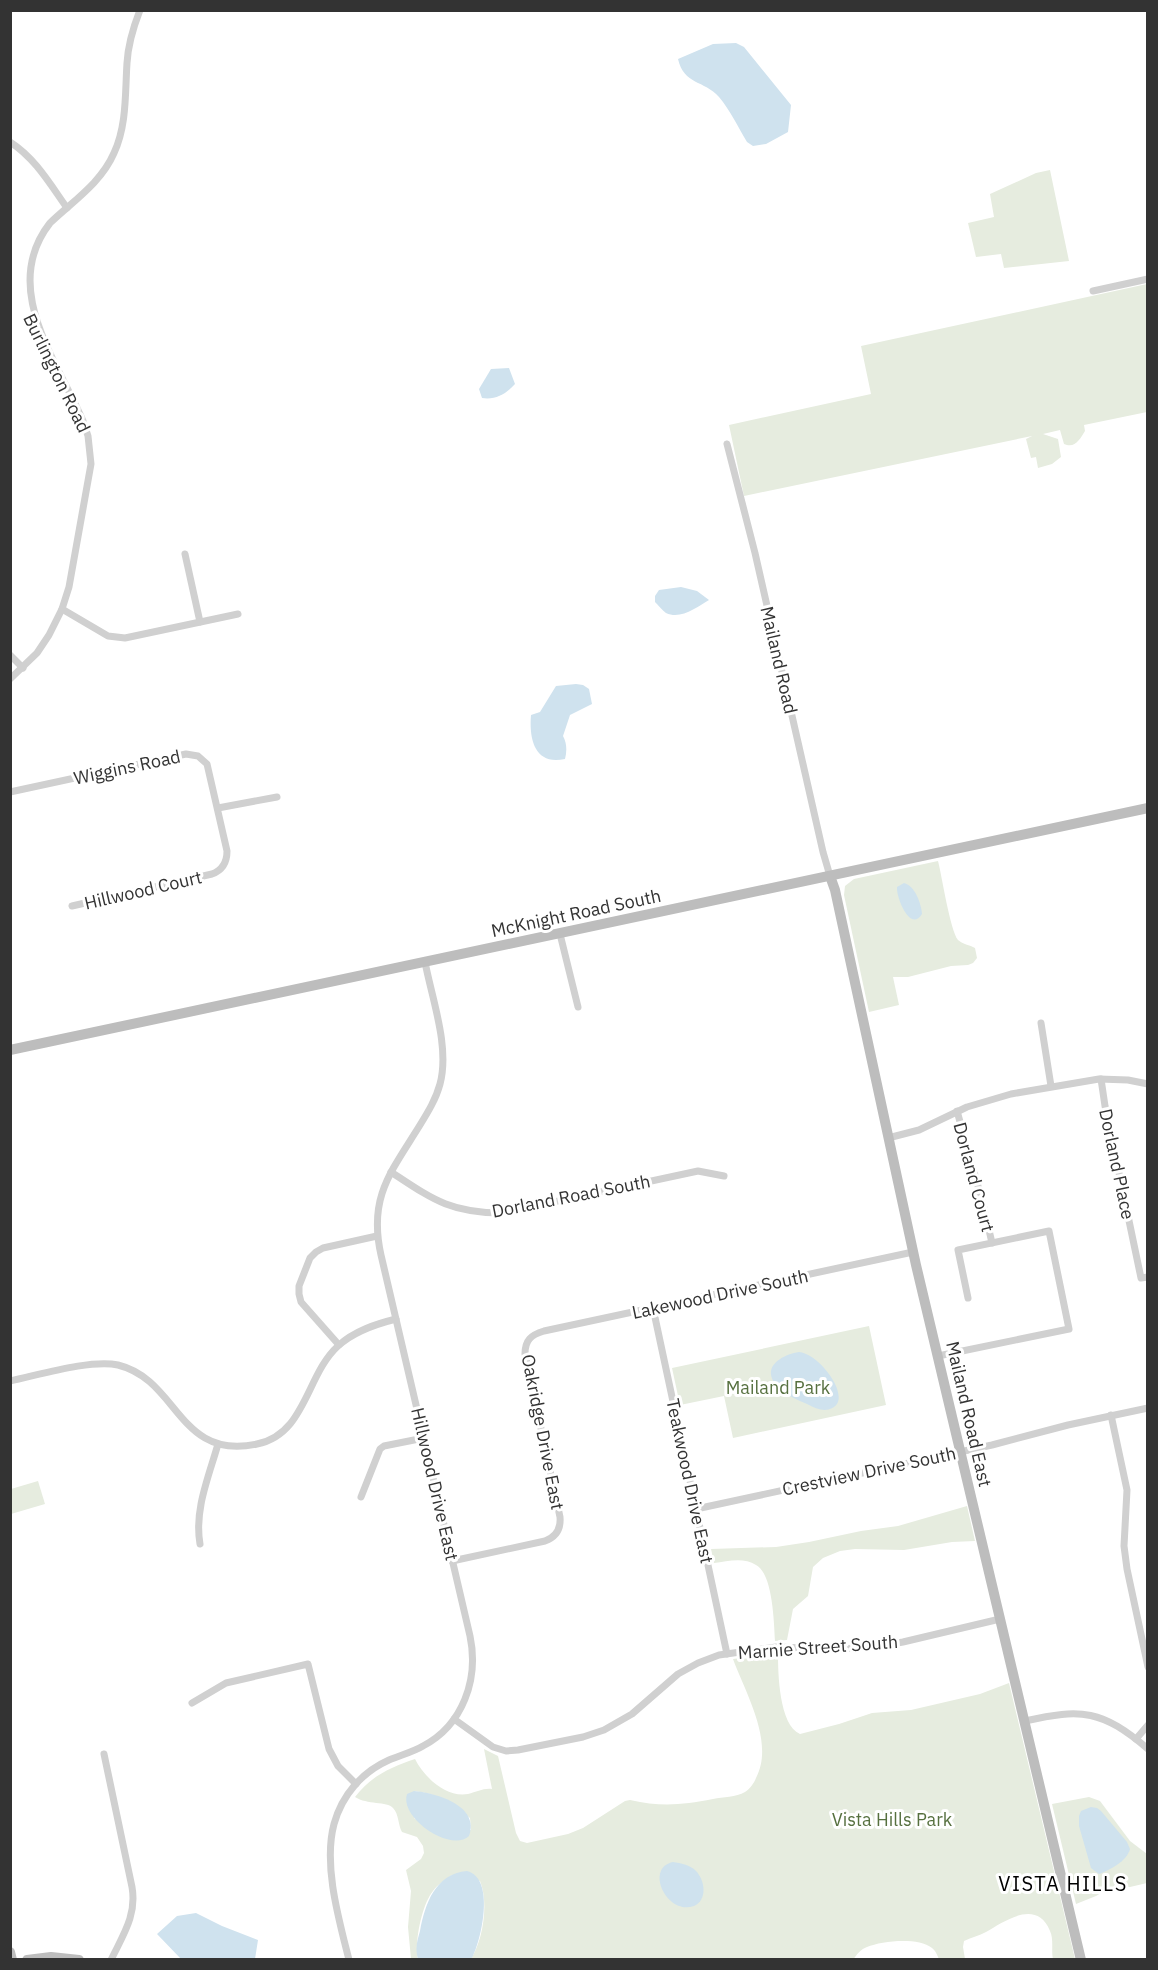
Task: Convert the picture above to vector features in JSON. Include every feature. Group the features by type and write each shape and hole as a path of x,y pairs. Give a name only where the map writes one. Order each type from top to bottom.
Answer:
{"street":[{"name":"Burlington Road","path":"10,679 37,653 62,609 69,587 90,477 91,451 81,415 27,314 23,284 27,261 39,235 98,179 116,150 124,113 129,46 140,10"},
{"path":"10,142 29,157 67,208"},
{"path":"1093,291 1148,279"},
{"name":"Mailand Road","path":"727,444 755,553 830,876"},
{"path":"185,554 200,622"},
{"path":"62,609 100,631 117,637 136,636 238,614"},
{"path":"10,655 23,668"},
{"name":"Wiggins Road","path":"10,792 192,754 203,759 207,764 218,808"},
{"path":"218,808 277,798"},
{"name":"Hillwood Court","path":"72,906 217,872 222,868 227,857 218,808"},
{"name":"McKnight Road South","path":"10,1050 1148,808"},
{"name":"Mailand Road East","path":"830,876 835,890 913,1252 1081,1959"},
{"path":"560,934 578,1007"},
{"name":"Hillwood Drive East","path":"350,1959 337,1906 330,1849 336,1816 343,1801 356,1784 380,1765 432,1741 454,1719 463,1705 473,1673 473,1655 377,1236 379,1200 391,1172 431,1106 442,1076 442,1042 425,962"},
{"path":"1041,1023 1052,1086"},
{"path":"888,1138 919,1130 957,1111 996,1097 1101,1079 1128,1080 1148,1084"},
{"name":"Dorland Place","path":"1101,1079 1141,1278 1148,1276"},
{"name":"Dorland Court","path":"957,1111 992,1243"},
{"name":"Dorland Road South","path":"391,1172 444,1204 459,1209 488,1213 502,1213 698,1171 724,1176"},
{"name":"Dorland Court","path":"938,1356 1069,1329 1049,1231 958,1250 968,1298"},
{"path":"339,1345 301,1302 299,1286 310,1258 316,1252 323,1248 377,1236"},
{"name":"Lakewood Drive South","path":"528,1340 543,1331 913,1252"},
{"name":"Teakwood Drive East","path":"653,1308 727,1654"},
{"path":"10,1381 92,1365 116,1364 141,1374 152,1383 202,1437 218,1444 255,1445 276,1438 285,1430 303,1405 325,1361 339,1345 377,1324 396,1319"},
{"name":"Oakridge Drive East","path":"452,1561 548,1540 560,1526 526,1356 525,1346 528,1340"},
{"name":"Crestview Drive South","path":"696,1509 960,1452 1148,1408"},
{"path":"1111,1415 1126,1490 1124,1546 1126,1569 1148,1667"},
{"path":"361,1497 380,1449 384,1446 423,1438"},
{"path":"200,1544 199,1510 218,1444"},
{"name":"Marnie Street South","path":"454,1719 493,1747 506,1751 523,1750 604,1730 625,1719 684,1670 705,1660 727,1654 776,1647 837,1649 875,1647 1000,1619"},
{"path":"192,1702 226,1683 308,1664 329,1749 338,1766 356,1784"},
{"path":"1025,1721 1065,1714 1086,1714 1111,1722 1148,1749"},
{"path":"1136,1739 1148,1725"},
{"path":"104,1754 134,1898 131,1919 111,1959"},
{"path":"10,1952 12,1959"},
{"path":"27,1959 51,1957 79,1959"}],"green space":[{"path":"1050,170 1069,261 1004,268 1001,254 976,257 968,223 994,217 990,194 1036,173"},
{"path":"1147,284 1147,412 1084,425 1085,431 1077,442 1071,445 1064,444 1060,430 1043,434 1058,439 1061,457 1052,464 1038,468 1036,457 1031,458 1026,439 1032,436 744,496 729,425 871,394 861,346"},
{"path":"938,861 955,934 958,940 975,948 977,958 968,965 951,966 908,977 893,977 899,1005 869,1012 844,895 845,886 854,879"},
{"name":"Mailand Park","path":"869,1326 886,1405 733,1438 724,1396 680,1405 672,1368"},
{"path":"38,1481 45,1504 11,1514 11,1489"},
{"path":"967,1506 975,1541 952,1542 904,1550 855,1549 840,1551 823,1558 813,1567 808,1596 793,1609 787,1640 775,1641 769,1588 762,1570 746,1561 714,1563 711,1549 776,1547 809,1542 898,1526"},
{"name":"Vista Hills Park","path":"778,1654 779,1685 784,1710 793,1729 800,1734 872,1713 911,1710 980,1694 1009,1683 1075,1959 1053,1959 1050,1931 1044,1921 1029,1914 1012,1918 964,1941 965,1959 939,1959 933,1949 926,1945 900,1941 867,1947 853,1960 471,1959 479,1942 483,1921 483,1890 480,1881 452,1875 437,1886 425,1905 418,1934 418,1959 411,1959 408,1927 411,1891 406,1870 421,1859 424,1853 423,1846 417,1837 402,1832 393,1808 355,1797 368,1783 390,1769 415,1759 430,1779 452,1793 468,1794 492,1789 484,1749 498,1756 516,1833 520,1841 527,1843 568,1834 583,1828 625,1801 681,1804 741,1794 752,1786 755,1780 761,1764 762,1749 756,1717 733,1659","holes":["414,1791 430,1794 451,1804 470,1818 471,1830 439,1836 414,1818"]},
{"path":"1089,1797 1100,1801 1130,1841 1147,1854 1147,1883 1130,1887 1111,1887 1076,1904 1052,1804"}],"water":[{"path":"736,43 744,47 791,105 788,132 766,144 753,146 747,142 719,97 685,74 678,59 713,44"},
{"path":"509,368 515,384 500,396 482,398 479,389 491,369"},
{"path":"681,587 697,591 709,600 677,615 666,613 655,602 655,596 659,590"},
{"path":"576,684 589,689 592,704 570,715 563,736 566,747 565,759 546,758 540,754 533,741 531,715 540,712 556,686"},
{"path":"904,883 914,891 919,900 922,914 917,919 909,916 901,905 897,887"},
{"path":"799,1352 818,1361 826,1370 838,1391 839,1400 835,1407 825,1410 814,1407 785,1393 773,1381 771,1375 774,1364 785,1356"},
{"path":"414,1791 444,1798 462,1809 471,1826 469,1836 461,1840 439,1837 418,1822 407,1803 407,1794"},
{"path":"1091,1807 1101,1811 1127,1842 1130,1849 1122,1861 1099,1874 1091,1868 1079,1826 1081,1811"},
{"path":"673,1862 693,1868 701,1879 703,1894 694,1906 684,1907 675,1904 662,1890 660,1873 664,1866"},
{"path":"467,1871 476,1876 484,1896 480,1936 473,1956 471,1959 418,1959 418,1938 433,1892 447,1878"},
{"path":"196,1913 258,1940 255,1959 181,1959 157,1934 177,1916"}],"district":[{"name":"VISTA HILLS","path":"1063,1883"}]}
